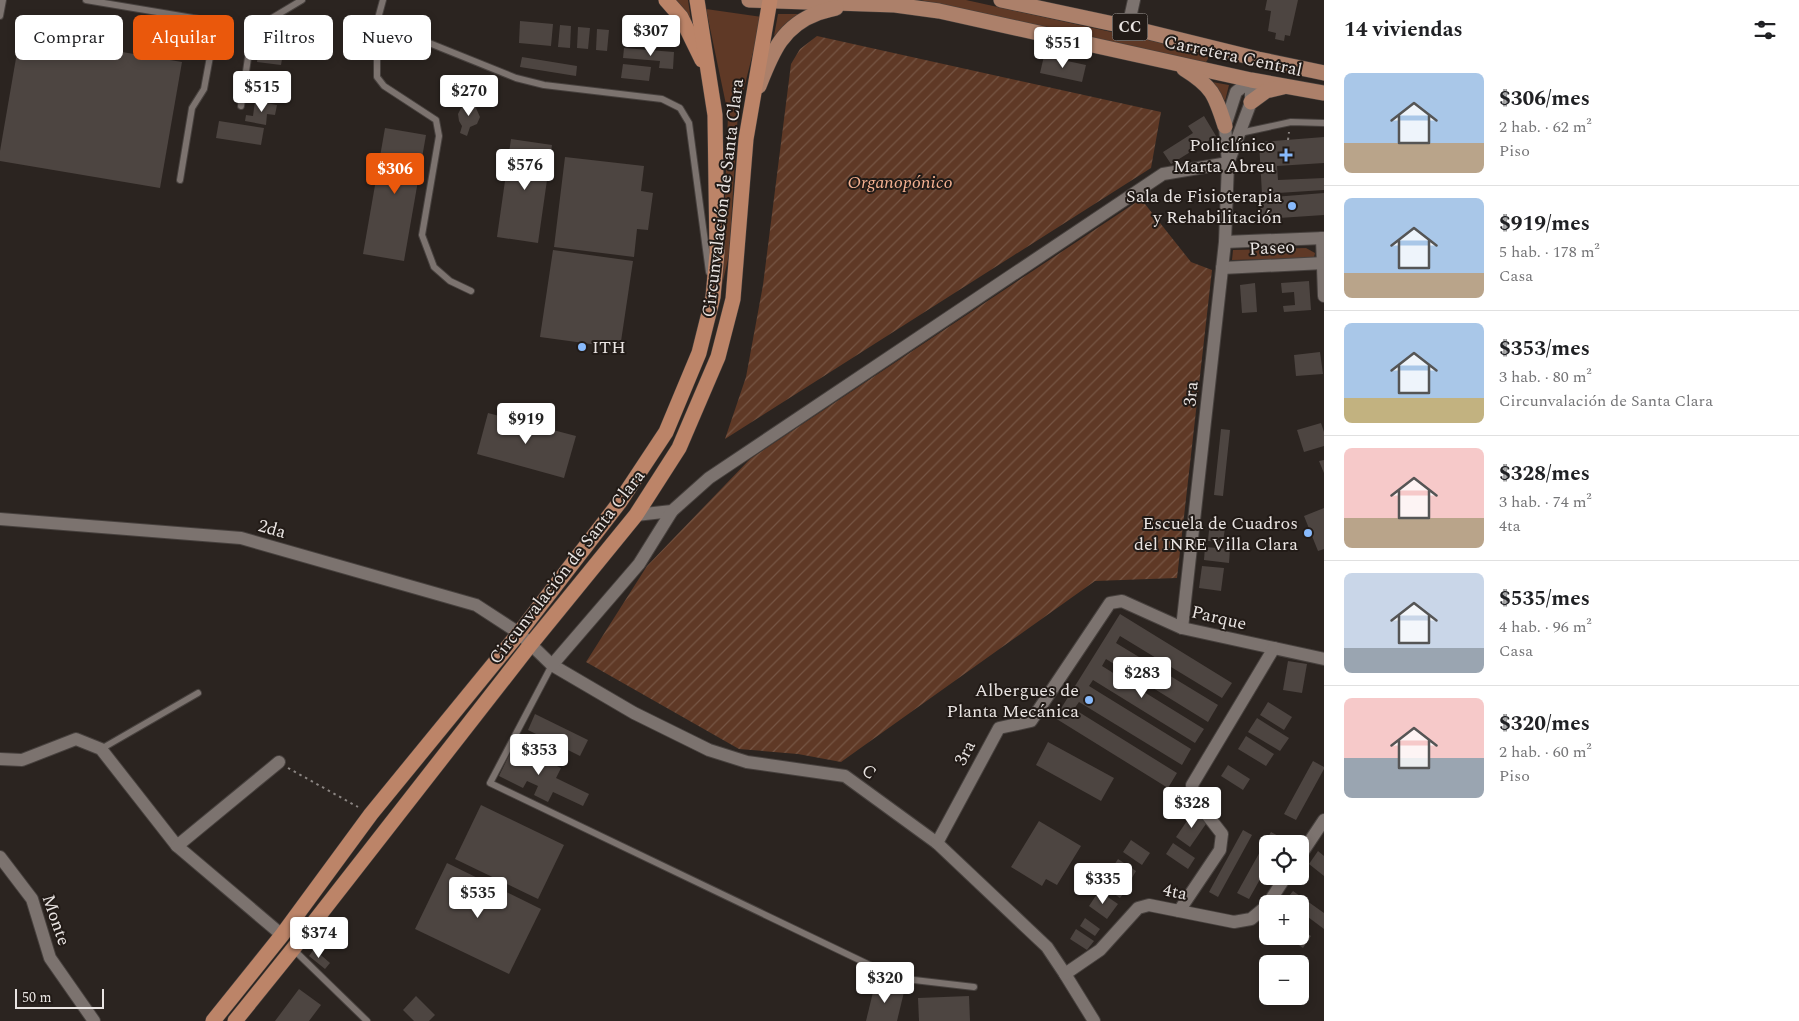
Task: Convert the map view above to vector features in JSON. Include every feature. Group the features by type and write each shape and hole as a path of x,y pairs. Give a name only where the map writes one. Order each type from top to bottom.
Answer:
{"highway":[{"path":"666,0 681,17 709,78"},
{"name":"Circunvalación de Santa Clara","path":"213,1021 282,935 371,814 519,633 619,503 666,432 723,298 717,253 714,115 697,0"},
{"name":"Circunvalación de Santa Clara","path":"235,1021 531,644 636,514 679,448 718,357 723,298 746,139 770,1"}],"main road":[{"name":"Carretera Central","path":"749,0 895,4 939,11 1250,80 1324,93"},
{"name":"Carretera Central","path":"1001,0 1020,2 1324,73"},
{"path":"754,99 773,50 784,35 796,24 809,16 833,8 895,4"},
{"path":"1250,80 1258,59"},
{"path":"1174,63 1202,80 1216,98 1232,130"},
{"path":"1251,102 1266,92 1277,88 1290,87"}],"street":[{"path":"1128,27 1134,0"},
{"name":"3ra","path":"1232,130 1251,102 1250,80"},
{"name":"3ra","path":"1182,628 1225,242 1228,163 1236,92 1250,80"},
{"path":"552,665 639,564 672,511 709,478 1163,174 1228,163"},
{"path":"1323,238 1324,296"},
{"name":"Paseo","path":"1225,242 1323,238"},
{"name":"Paseo","path":"1222,268 1323,263"},
{"path":"636,514 672,511"},
{"name":"2da","path":"0,519 241,538 476,605 519,633 531,644"},
{"name":"Parque","path":"1110,604 1122,601 1182,628 1324,659"},
{"name":"3ra","path":"937,843 998,728 1031,721 1110,604"},
{"name":"C","path":"531,644 552,665 634,713 709,750 747,762 845,776 937,843 1046,947 1094,1021"},
{"path":"1179,910 1220,850 1222,834 1194,798 1192,785 1274,648"},
{"path":"0,759 22,760 76,739 101,749 177,846 282,935"},
{"path":"177,846 279,762"},
{"path":"1309,842 1324,820"},
{"name":"Monte","path":"0,857 32,899 50,958 94,1021"},
{"name":"4ta","path":"1065,974 1100,950 1138,908 1149,905 1234,922 1251,919 1259,912"}],"lane":[{"path":"0,16 3,0"},
{"path":"86,0 205,20 212,28 214,35 204,89 192,108 180,180"},
{"path":"241,106 252,30 302,0"},
{"path":"379,15 383,0"},
{"path":"431,44 516,78 544,85 662,98 680,108 689,123 723,298"},
{"path":"377,60 377,77 384,86 436,120 439,136 422,235 434,267 450,281 471,291"},
{"path":"1232,130 1291,122 1324,124"},
{"path":"552,665 490,783 897,978 974,987"},
{"path":"101,749 198,693"},
{"path":"293,949 368,1021"}],"path":[{"path":"279,762 371,814"}],"green space":[{"path":"675,0 688,0 691,21"},
{"path":"920,0 966,0 1207,53 1209,57 1205,64"},
{"path":"706,9 762,17 738,112 729,255 722,285 728,114"},
{"path":"778,14 803,14 774,36"},
{"name":"Organopónico","path":"817,36 1161,112 1151,168 725,439 746,377 763,285 791,64 800,49"},
{"path":"1212,82 1229,85 1225,101"},
{"path":"1141,199 1191,262 1212,270 1177,578 1095,581 841,762 798,754 739,749 586,662 647,566 750,459"},
{"path":"1306,248 1315,253 1314,258 1232,260 1233,250"}],"building":[{"path":"1267,0 1298,0 1290,36 1285,35 1284,41 1275,39 1276,33 1268,31 1271,11 1265,10"},
{"path":"520,21 553,24 551,46 519,43"},
{"path":"560,25 571,26 570,48 558,47"},
{"path":"578,27 590,28 588,49 577,48"},
{"path":"597,29 609,30 607,51 596,50"},
{"path":"625,30 666,33 665,45 624,41"},
{"path":"624,48 674,52 673,69 659,68 660,61 623,58"},
{"path":"123,52 133,54 133,60 170,60 182,62 160,188 0,161 0,151 16,60 123,60"},
{"path":"1044,56 1086,65 1082,82 1040,73"},
{"path":"522,57 577,66 576,76 520,67"},
{"path":"257,60 282,60 281,65 257,62"},
{"path":"623,64 651,67 649,81 621,78"},
{"path":"471,100 478,102 476,108 480,117 477,124 470,127 467,136 460,133 462,126 458,114 461,108 468,105"},
{"path":"255,101 277,105 275,115 267,114 266,125 245,121 246,115 253,116"},
{"path":"1204,116 1216,136 1171,164 1163,152 1193,133 1188,126"},
{"path":"219,121 264,128 261,145 216,138"},
{"path":"385,128 426,135 404,261 363,254"},
{"path":"1324,137 1324,163 1277,166 1278,180 1324,178 1324,190 1262,194 1259,142"},
{"path":"511,139 552,145 538,243 497,237"},
{"path":"565,157 644,166 641,191 653,193 648,230 637,229 634,257 554,247"},
{"name":"Sala de Fisioterapia y Rehabilitación","path":"1324,193 1324,215 1279,218 1280,223 1260,224 1259,198"},
{"path":"553,250 633,261 620,348 540,337"},
{"path":"1309,281 1311,310 1284,312 1283,306 1295,305 1294,292 1282,293 1281,283"},
{"path":"1255,283 1257,312 1242,313 1240,285"},
{"path":"1320,352 1323,374 1296,376 1294,355"},
{"path":"488,413 576,436 564,478 477,454"},
{"path":"1321,423 1324,432 1324,446 1304,452 1297,430"},
{"path":"1221,429 1230,430 1223,496 1214,495"},
{"path":"1324,460 1324,473 1319,461"},
{"path":"1324,508 1324,549 1318,551 1304,516"},
{"path":"1210,519 1226,521 1223,542 1208,541"},
{"path":"1205,547 1230,549 1229,563 1204,560"},
{"path":"1202,566 1224,568 1221,591 1199,588"},
{"name":"Albergues de Planta Mecánica","path":"1120,614 1232,683 1222,698 1120,636 1116,643 1218,705 1208,722 1106,659 1102,666 1204,729 1195,743 1093,680 1089,686 1191,749 1182,765 1079,702 1074,709 1177,773 1168,788 1055,718"},
{"path":"1288,661 1307,664 1302,693 1283,690"},
{"path":"1268,702 1292,717 1284,730 1260,715"},
{"path":"535,714 588,740 580,756 528,730"},
{"path":"1257,718 1289,738 1280,751 1248,732"},
{"path":"1246,736 1274,754 1266,766 1238,749"},
{"path":"1048,742 1114,778 1101,801 1036,765"},
{"path":"514,745 561,768 556,778 589,794 583,806 553,792 548,802 534,795 538,786 527,781 523,788 499,776"},
{"path":"1313,761 1324,767 1324,769 1296,820 1284,814"},
{"path":"1228,765 1250,779 1243,790 1221,776"},
{"path":"481,805 564,845 538,899 455,859"},
{"path":"1193,812 1208,821 1190,847 1176,837"},
{"path":"1039,821 1081,846 1057,885 1046,879 1042,886 1011,867"},
{"path":"1243,830 1252,835 1218,897 1209,892"},
{"path":"1131,840 1150,853 1142,865 1123,852"},
{"path":"1173,843 1195,858 1188,869 1166,854"},
{"path":"1318,851 1324,856 1324,876 1309,864"},
{"path":"1259,854 1259,881 1249,899 1237,893"},
{"path":"1118,859 1136,871 1129,883 1111,870"},
{"path":"447,863 541,909 509,974 415,929"},
{"path":"1109,877 1127,889 1120,898 1103,886"},
{"path":"1099,891 1118,904 1107,919 1089,906"},
{"path":"1293,891 1299,895 1290,895"},
{"path":"1309,902 1324,913 1324,929 1309,918"},
{"path":"1085,918 1100,929 1095,936 1080,926"},
{"path":"1076,929 1094,941 1087,950 1070,939"},
{"path":"314,949 330,963 325,969 309,956"},
{"path":"875,984 904,992 897,1021 866,1021"},
{"path":"299,989 321,1005 309,1021 275,1021"},
{"path":"416,996 435,1015 429,1021 414,1021 403,1010"},
{"path":"969,996 970,1021 919,1021 918,998"}],"place":[{"name":"Policlínico Marta Abreu","path":"1286,155"},
{"name":"Sala de Fisioterapia y Rehabilitación","path":"1292,206"},
{"name":"ITH","path":"582,347"},
{"name":"Escuela de Cuadros del INRE Villa Clara","path":"1308,533"},
{"name":"Albergues de Planta Mecánica","path":"1089,700"}]}
